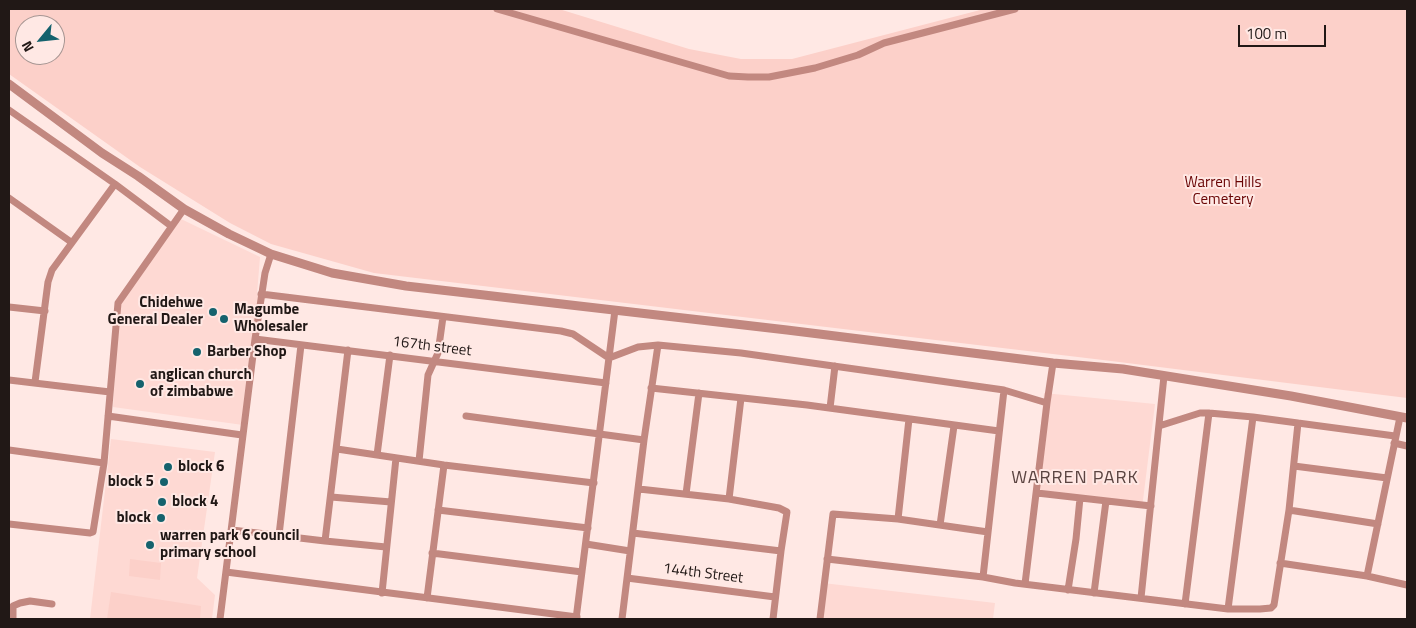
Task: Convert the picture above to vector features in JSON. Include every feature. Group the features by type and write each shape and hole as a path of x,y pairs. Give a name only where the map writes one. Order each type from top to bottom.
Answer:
{"street":[{"path":"497,9 729,76 769,77 815,68 858,55 884,43 1015,9"},
{"path":"9,84 102,153 184,209 221,230 271,254 315,268 381,283 1053,363 1123,369 1291,396 1403,417 1395,440 1367,576"},
{"path":"9,110 115,184 171,226"},
{"path":"36,382 50,273 115,184"},
{"path":"9,198 72,242"},
{"path":"9,524 92,532 104,463 118,303 184,209"},
{"path":"220,619 261,294 271,254"},
{"path":"261,294 568,333 609,358"},
{"path":"9,307 45,311"},
{"path":"226,572 576,618 616,310"},
{"path":"419,461 428,375 439,347 443,317"},
{"name":"167th street","path":"255,339 606,383"},
{"path":"279,535 301,345"},
{"path":"609,358 638,347 658,345 690,347 1004,390 1047,403"},
{"path":"622,619 644,440 658,345"},
{"path":"325,541 348,350"},
{"path":"377,455 390,355"},
{"path":"1025,584 1053,363"},
{"path":"830,408 835,366"},
{"path":"1141,598 1164,376"},
{"path":"9,380 110,392"},
{"path":"651,388 830,408 999,431"},
{"path":"983,578 1004,390"},
{"path":"686,494 699,392"},
{"path":"729,499 741,398"},
{"path":"1159,426 1191,415 1208,412 1298,423 1395,440 1407,446"},
{"path":"1184,604 1208,412"},
{"path":"108,416 242,434"},
{"path":"466,416 644,440"},
{"path":"1228,609 1253,417"},
{"path":"898,519 909,419"},
{"path":"827,559 1228,609 1271,608 1274,605 1289,510 1298,423"},
{"path":"940,525 954,426"},
{"path":"337,449 444,465 594,483"},
{"path":"9,450 104,463"},
{"path":"382,593 396,458"},
{"path":"427,598 444,465"},
{"path":"1294,466 1387,478"},
{"path":"639,489 729,499 779,508 787,512 773,619"},
{"path":"1037,493 1151,506"},
{"path":"331,497 391,502"},
{"path":"1068,590 1080,498"},
{"path":"1094,593 1106,501"},
{"path":"438,510 588,528"},
{"path":"1289,510 1378,524"},
{"path":"820,619 833,514 898,519 988,532"},
{"path":"232,530 386,547"},
{"path":"633,533 781,551"},
{"path":"586,544 630,550"},
{"path":"432,553 582,572"},
{"path":"1280,563 1367,576 1407,585"},
{"name":"144th Street","path":"627,578 775,597"},
{"path":"13,619 13,606 20,603 30,601 52,604"}],"shaded area":[{"path":"181,219 260,257 257,294 266,296 257,312 243,425 113,407 119,303 169,227"},
{"path":"1044,393 1155,404 1142,508 1034,495"},
{"name":"warren park 6 council primary school","path":"111,439 215,452 197,578 215,595 212,619 90,619"},
{"path":"823,583 995,603 993,619 819,619"}],"green space":[{"name":"Warren Hills Cemetery","path":"9,9 559,9 689,49 741,59 792,59 984,9 1407,9 1407,398 374,273 271,244 230,223 140,167 9,74"},
{"path":"130,559 161,563 160,580 129,576"},
{"path":"111,592 201,606 200,619 107,619"}],"place":[{"name":"Chidehwe General Dealer","path":"213,312"},
{"name":"Magumbe Wholesaler","path":"224,319"},
{"name":"Barber Shop","path":"197,352"},
{"name":"anglican church of zimbabwe","path":"140,384"},
{"name":"block 6","path":"168,467"},
{"name":"block 5","path":"164,482"},
{"name":"block 4","path":"162,502"},
{"name":"block","path":"161,518"},
{"name":"warren park 6 council primary school","path":"150,545"}],"district":[{"name":"WARREN PARK","path":"1075,479"}]}
